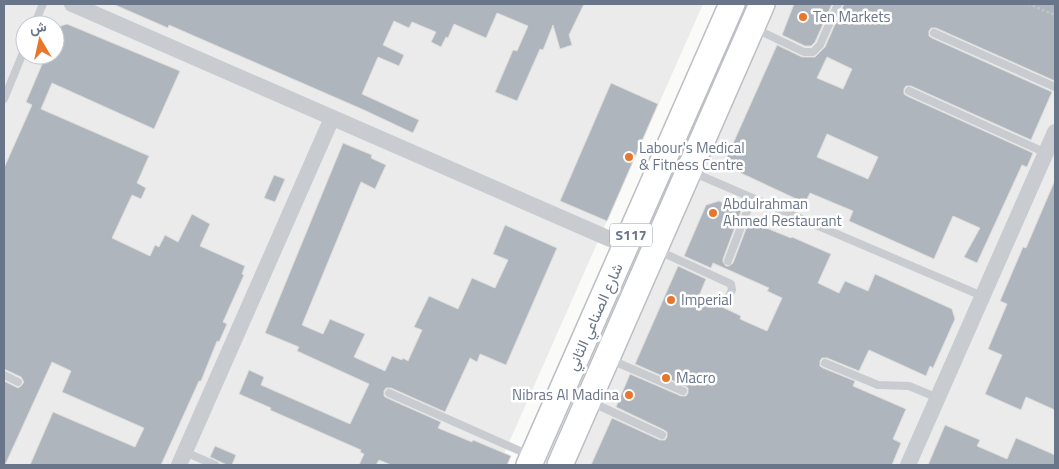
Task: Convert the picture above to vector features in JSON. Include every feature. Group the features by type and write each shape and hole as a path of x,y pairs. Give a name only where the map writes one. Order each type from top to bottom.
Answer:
{"main road":[{"name":"شارع الصناعي الثاني","path":"531,461 732,4"},
{"name":"شارع الصناعي الثاني","path":"563,464 762,4"}],"street":[{"path":"72,4 626,246"},
{"path":"182,459 332,118"},
{"path":"908,465 1055,132"}],"lane":[{"path":"752,27 804,52 814,52 820,45 838,4"},
{"path":"934,33 1055,87"},
{"path":"4,99 18,65"},
{"path":"910,91 1046,153"},
{"path":"689,171 982,296"},
{"path":"728,261 752,198"},
{"path":"655,249 731,284 732,290 726,302"},
{"path":"608,358 683,392"},
{"path":"825,362 878,385 909,386 938,398"},
{"path":"4,375 18,382"},
{"path":"389,394 531,461"},
{"path":"590,401 662,435"},
{"path":"182,459 215,465"}],"path":[{"path":"1028,4 1055,15"}],"shaded area":[{"path":"4,4 703,4 499,465 4,465"},
{"path":"770,4 1055,4 1055,465 569,465"}],"building":[{"path":"113,4 584,4 569,35 572,45 560,49 553,25 543,50 540,49 517,101 495,92 513,50 517,51 528,26 497,13 486,38 454,24 448,38 446,37 441,47 431,42 436,32 412,22 409,28 394,21 383,45 404,55 399,66 378,57 362,94 419,120 413,133 169,25 168,28"},
{"name":"Ten Markets","path":"794,4 832,4 815,42 811,46 805,46 782,35"},
{"path":"844,4 1055,4 1055,81 936,28 931,28 929,31 929,36 932,38 1052,92 1031,140 911,86 906,86 904,89 904,94 907,96 1033,153 1027,167 1022,165 977,263 964,257 980,228 953,216 934,259 849,221 853,211 810,193 805,203 730,168 727,157 777,45 802,57 815,57 825,47","holes":["827,57 852,69 843,89 817,78","827,134 878,157 868,179 817,157"]},
{"path":"65,25 180,71 154,129 52,83 41,109 149,156 137,183 146,188 141,199 132,195 112,238 150,256 155,245 159,247 165,235 178,242 192,214 210,224 200,246 245,266 242,274 244,275 223,322 227,324 219,342 217,341 201,381 199,381 161,465 30,465 53,412 135,447 144,428 62,392 71,371 52,362 4,465 4,381 18,388 24,382 21,377 4,369 4,168 32,105 26,102 42,65 65,65"},
{"path":"611,83 658,104 607,221 560,201"},
{"path":"343,143 372,155 371,158 386,165 375,189 361,182 302,325 323,334 330,319 365,334 354,357 385,371 392,356 408,361 422,330 414,327 429,296 458,309 472,278 495,288 508,260 493,254 505,225 557,248 506,365 480,354 477,362 470,358 445,412 391,388 386,388 384,391 384,396 387,398 441,422 438,428 511,456 507,465 391,465 379,460 376,465 359,465 364,454 360,452 361,450 270,410 271,408 239,394 249,370 264,377 261,385 350,424 369,384 297,351 299,347 265,333"},
{"path":"274,175 285,179 275,202 264,198"},
{"path":"1055,180 1055,410 1026,397 1021,410 985,394 1002,355 988,349 1007,304 1000,301 1023,247 1026,248"},
{"path":"719,201 741,211 723,259 726,266 733,263 749,221 831,254 818,283 839,293 845,281 868,291 875,274 952,309 955,319 933,368 930,366 926,376 869,350 859,371 827,358 822,358 820,361 820,366 823,368 855,381 853,386 906,409 893,439 901,443 892,465 591,465 612,418 660,440 665,440 667,437 667,432 664,430 616,407 630,374 681,396 686,396 688,393 688,388 685,386 635,364 678,266 706,279 699,296 741,316 740,319 767,331 782,298 767,291 769,288 713,263 711,268 684,256 706,205"},
{"path":"945,425 980,440 977,446 1007,459 1016,438 1055,455 1055,465 928,465"},
{"path":"215,446 236,455 232,465 227,465 210,457"}],"place":[{"name":"Ten Markets","path":"803,17"},
{"name":"Labour's Medical & Fitness Centre","path":"629,157"},
{"name":"Abdulrahman Ahmed Restaurant","path":"713,213"},
{"name":"Imperial","path":"671,300"},
{"name":"Macro","path":"666,378"},
{"name":"Nibras Al Madina","path":"629,395"}]}
